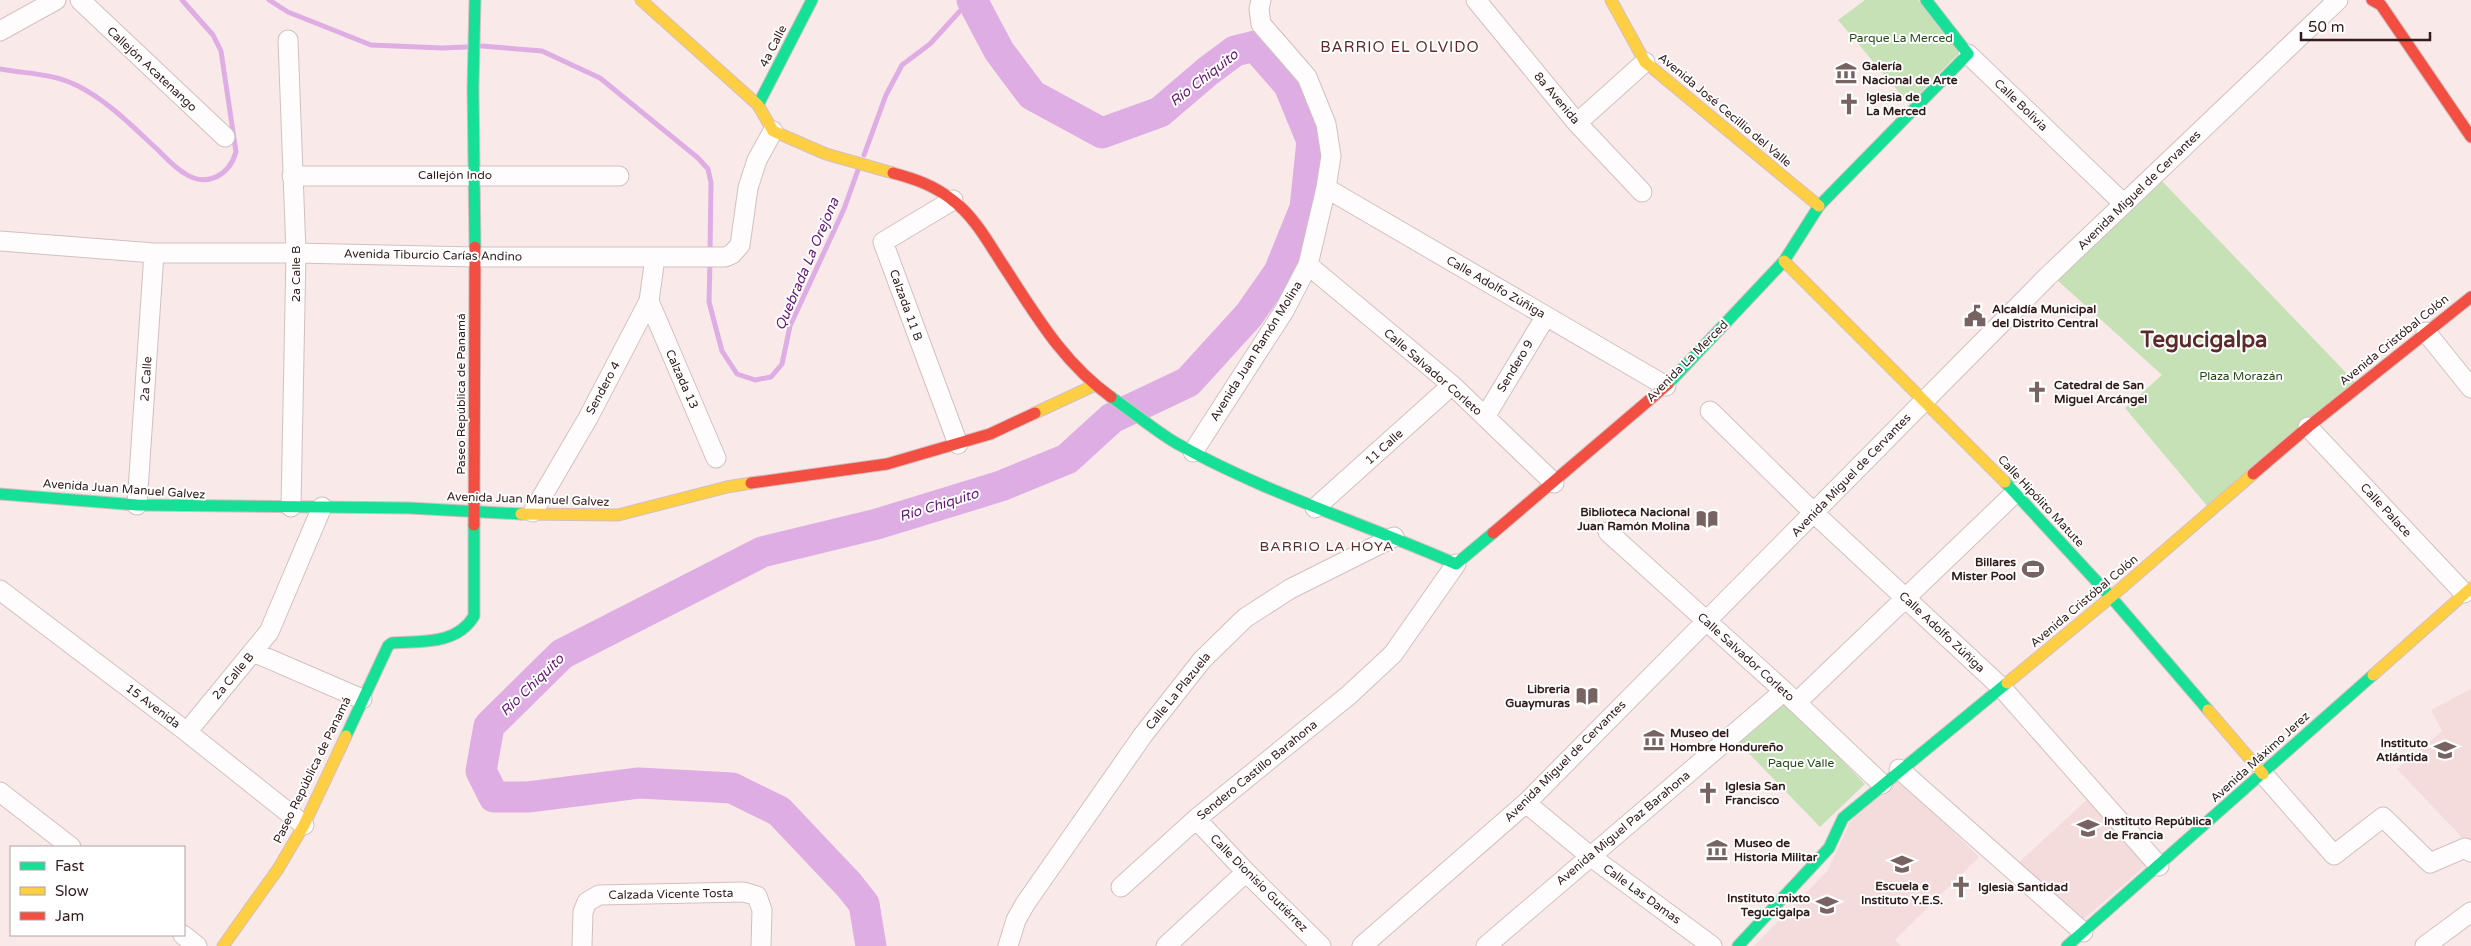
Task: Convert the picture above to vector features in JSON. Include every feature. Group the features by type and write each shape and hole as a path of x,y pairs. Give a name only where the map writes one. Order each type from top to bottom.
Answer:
{"street":[{"path":"0,31 56,0"},
{"name":"Callejón Acatenango","path":"80,0 225,137"},
{"path":"641,0 758,105 773,131 826,154 927,184 954,200 975,222 1044,331 1057,347 1098,387 1155,427 1194,452 1264,487 1394,537 1456,564"},
{"name":"4a Calle","path":"758,105 812,0"},
{"name":"Avenida Juan Ramón Molina","path":"1194,452 1284,311 1308,265 1326,188 1331,156 1326,124 1307,76 1261,24 1258,9 1261,0"},
{"name":"8a Avenida","path":"1476,0 1577,123 1642,192"},
{"name":"Avenida José Cecillio del Valle","path":"1611,0 1645,62 1819,206"},
{"name":"Calle Bolivia","path":"1926,0 1968,54 2124,204"},
{"name":"Avenida Miguel de Cervantes","path":"1362,946 1526,803 1706,620 1814,514 1924,400 2124,204 2338,0"},
{"path":"2372,0 2381,5 2471,137"},
{"name":"Paseo República de Panamá","path":"223,946 278,869 304,825 383,653 392,643 451,637 464,632 470,626 474,616 475,257 472,88 475,4"},
{"name":"2a Calle B","path":"288,40 296,253 291,507"},
{"name":"Avenida La Merced","path":"1393,654 1456,564 1554,483 1666,386 1784,261 1819,206 1968,54"},
{"path":"1577,123 1645,62"},
{"name":"Avenida Tiburcio Carías Andino","path":"0,241 154,253 296,253 475,257 716,257 732,254 740,245 748,188 757,160 773,131"},
{"name":"Callejón Indo","path":"292,176 619,176"},
{"name":"Calle Adolfo Zúñiga","path":"1326,188 1666,386"},
{"name":"Calzada 11 B","path":"954,200 883,242 958,444"},
{"name":"2a Calle","path":"137,506 154,253"},
{"name":"Sendero 4","path":"533,512 588,418 649,301 655,258"},
{"name":"Calle Hipólito Matute","path":"1784,261 2016,492 2111,597 2263,774"},
{"name":"Calle Salvador Corleto","path":"1308,265 1452,385 1554,483"},
{"name":"Avenida Cristóbal Colón","path":"1738,946 1828,848 1843,818 1899,769 2002,688 2111,597 2308,426 2471,296"},
{"name":"Calzada 13","path":"649,301 716,458"},
{"name":"Sendero 9","path":"1484,417 1546,316"},
{"path":"2426,332 2471,388"},
{"name":"11 Calle","path":"1315,508 1452,385"},
{"name":"Avenida Juan Manuel Galvez","path":"0,494 137,506 409,508 474,513 533,512 618,515 728,487 887,464 990,434 1098,387"},
{"name":"Calle Adolfo Zúñiga","path":"1710,412 1814,514 2002,688 2159,866"},
{"name":"Calle Palace","path":"2308,426 2467,590"},
{"name":"Avenida Miguel Paz Barahona","path":"1486,946 1590,856 1790,697 1905,598 2016,492"},
{"name":"2a Calle B","path":"187,732 269,632 322,507"},
{"name":"Calle Salvador Corleto","path":"1608,532 1790,697 1882,784"},
{"name":"Calle La Plazuela","path":"1008,946 1016,920 1025,904 1143,735 1202,660 1245,618 1290,589 1394,537"},
{"name":"15 Avenida","path":"0,590 187,732 304,825"},
{"name":"Avenida Máximo Jerez","path":"2067,946 2263,774 2467,590"},
{"path":"253,652 362,700"},
{"name":"Sendero Castillo Barahona","path":"1121,887 1196,819 1349,695 1393,654"},
{"path":"1899,769 2082,932"},
{"path":"2263,774 2334,855 2383,817 2430,863 2464,848 2471,852"},
{"path":"0,792 70,846"},
{"name":"Calle Las Damas","path":"1526,803 1590,856 1712,946"},
{"name":"Calle Dionisio Gutiérrez","path":"1196,819 1246,872 1322,946"},
{"path":"1166,946 1246,872"},
{"name":"Calzada Vicente Tosta","path":"582,946 583,912 587,902 599,895 744,892 757,896 762,910 762,946"},
{"path":"2425,946 2471,912"},
{"path":"184,936 197,946"}],"shaded area":[{"name":"Instituto Atlántida","path":"2471,689 2471,847 2397,769 2442,731 2431,710"},
{"name":"Escuela e Instituto Y.E.S.","path":"1897,775 1979,857 1895,940 1901,946 1754,946 1828,870 1850,822"},
{"name":"Instituto República de Francia","path":"2092,795 2150,862 2079,923 2016,865"}],"green space":[{"name":"Parque La Merced","path":"1865,0 1918,0 1959,53 1909,104 1838,20"},
{"name":"Plaza Morazán","path":"2159,178 2355,382 2208,507 2125,408 2162,375 2056,279"},
{"name":"Paque Valle","path":"1783,699 1865,784 1820,827 1738,742"}],"waterway":[{"name":"Quebrada La Orejona","path":"0,69 49,76 78,86 100,99 120,115 180,171 200,179 216,177 228,168 236,152 221,51 213,35 182,0"},
{"name":"Quebrada La Orejona","path":"269,0 288,12 371,45 442,48 466,47"},
{"name":"Quebrada La Orejona","path":"864,155 886,95 902,65 930,44 970,0"},
{"name":"Río Chiquito","path":"871,946 864,904 849,885 779,811 732,788 639,783 528,797 494,797 481,771 489,726 562,654 762,552 877,524 1001,486 1067,459 1112,418 1188,382 1249,315 1279,272 1305,208 1312,141 1289,85 1255,46 1235,51 1208,71 1160,112 1102,133 1032,95 999,51 972,0"},
{"name":"Quebrada La Orejona","path":"482,46 542,51 600,78 698,158 708,169 711,183 710,252"},
{"name":"Quebrada La Orejona","path":"710,261 709,302 722,351 737,374 755,380 771,377 782,364 790,326 844,209 858,170"}],"traffic: fast":[{"path":"475,0 473,88 475,247"},
{"path":"758,105 812,0"},
{"path":"1668,384 1784,261 1819,206 1968,54 1926,0"},
{"path":"1111,397 1168,438 1210,461 1279,492 1456,564 1493,533"},
{"path":"2005,482 2111,597 2208,710"},
{"path":"0,494 137,505 409,508 521,514"},
{"path":"346,736 388,646 392,643 438,640 448,637 467,625 474,616 474,525"},
{"path":"2067,946 2373,675"},
{"path":"1738,946 1829,848 1843,818 2007,683"}],"traffic: slow":[{"path":"641,0 758,105 773,131 826,154 893,173"},
{"path":"1611,0 1645,62 1819,206"},
{"path":"1784,261 2005,482"},
{"path":"1035,413 1095,385"},
{"path":"2007,683 2111,597 2253,474"},
{"path":"521,514 618,515 727,487 751,483"},
{"path":"2373,675 2471,588"},
{"path":"2208,710 2263,774"},
{"path":"223,946 278,869 304,825 346,736"}],"traffic: jam":[{"path":"2372,0 2381,5 2471,137"},
{"path":"893,173 931,186 966,212 1063,352 1077,368 1111,397"},
{"path":"474,525 475,247"},
{"path":"2253,474 2308,427 2471,297"},
{"path":"1493,533 1668,384"},
{"path":"751,483 887,464 990,434 1035,413"}],"place":[{"name":"Galería Nacional de Arte","path":"1846,73"},
{"name":"Iglesia de La Merced","path":"1849,104"},
{"name":"Alcaldía Municipal del Distrito Central","path":"1975,316"},
{"name":"Catedral de San Miguel Arcángel","path":"2037,392"},
{"name":"Biblioteca Nacional Juan Ramón Molina","path":"1707,519"},
{"name":"Billares Mister Pool","path":"2033,569"},
{"name":"Libreria Guaymuras","path":"1587,696"},
{"name":"Museo del Hombre Hondureño","path":"1654,740"},
{"name":"Instituto Atlántida","path":"2445,750"},
{"name":"Iglesia San Francisco","path":"1708,793"},
{"name":"Instituto República de Francia","path":"2088,828"},
{"name":"Museo de Historia Militar","path":"1717,850"},
{"name":"Escuela e Instituto Y.E.S.","path":"1902,864"},
{"name":"Iglesia Santidad","path":"1961,887"},
{"name":"Instituto mixto Tegucigalpa","path":"1827,905"}],"district":[{"name":"BARRIO EL OLVIDO","path":"1400,47"},
{"name":"Tegucigalpa","path":"2204,340"},
{"name":"BARRIO LA HOYA","path":"1327,546"}]}
